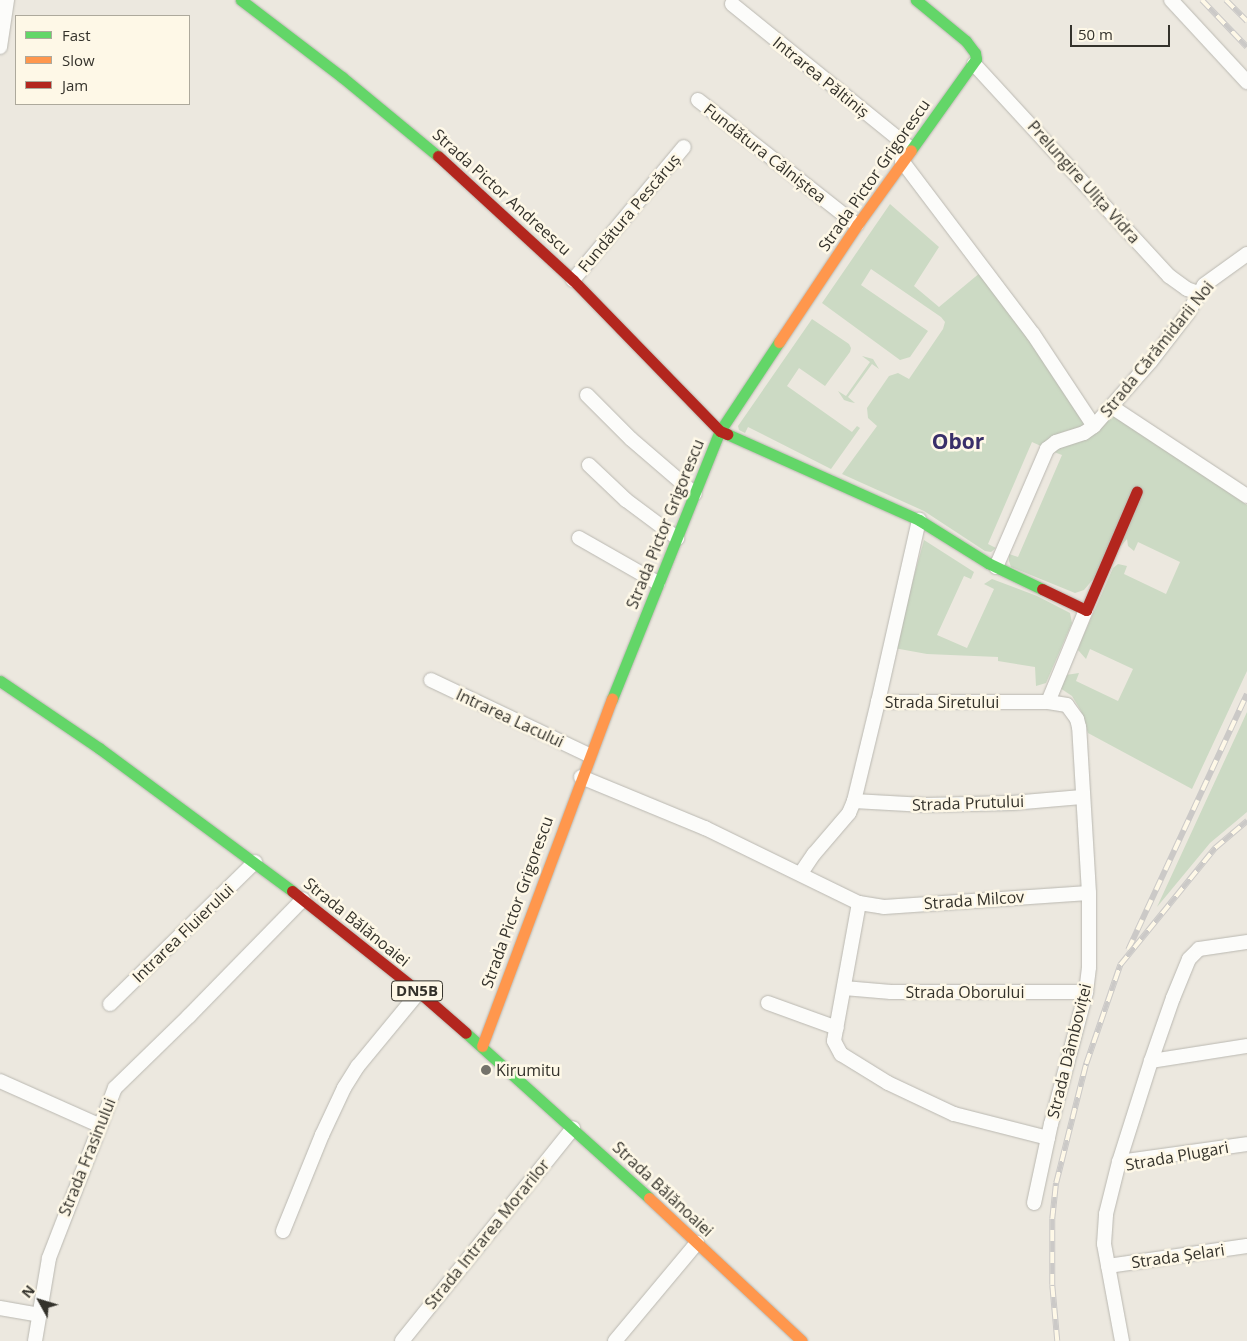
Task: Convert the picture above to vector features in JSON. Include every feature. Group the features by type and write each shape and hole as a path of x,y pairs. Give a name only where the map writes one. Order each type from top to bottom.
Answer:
{"street":[{"path":"0,47 7,0"},
{"name":"Strada Pictor Andreescu","path":"241,0 409,131 573,280 720,431"},
{"path":"916,0 966,41 975,53 974,64"},
{"path":"1171,0 1247,82"},
{"name":"Intrarea Păltiniș","path":"732,4 911,149"},
{"name":"Strada Pictor Grigorescu","path":"482,1046 589,755 720,431 857,225 974,64"},
{"name":"Prelungire Ulița Vidra","path":"974,64 1169,276 1187,289 1198,293"},
{"name":"Fundătura Câlniștea","path":"698,100 857,225"},
{"name":"Fundătura Pescăruș","path":"573,280 684,147"},
{"path":"902,161 1033,334 1094,426"},
{"name":"Strada Cărămidarii Noi","path":"996,567 1048,449 1056,442 1084,433 1094,426 1112,407 1177,327 1204,285 1247,254"},
{"path":"587,395 631,439 695,494"},
{"path":"1112,407 1247,496"},
{"path":"720,431 919,520 996,567 1086,610"},
{"path":"589,465 626,500 677,538"},
{"path":"1048,702 1138,491"},
{"path":"878,702 919,520"},
{"path":"579,538 658,583"},
{"name":"Intrarea Lacului","path":"431,680 589,755"},
{"name":"Strada Bălănoaiei","path":"0,681 124,766 255,862 303,898 419,992 573,1128 802,1341"},
{"name":"Strada Siretului","path":"801,874 814,854 849,812 854,801 878,702 1048,702"},
{"name":"Strada Dâmboviței","path":"859,903 834,1041 841,1054 888,1083 954,1114 1048,1138 1086,992 1090,948 1089,893 1077,719 1067,705 1048,702"},
{"name":"Strada Milcov","path":"581,777 705,828 859,903 884,906 1089,893"},
{"name":"Strada Prutului","path":"854,801 924,806 1012,803 1082,797"},
{"name":"Intrarea Fluierului","path":"110,1004 255,862"},
{"name":"Strada Frasinului","path":"35,1341 49,1258 99,1125 118,1084 189,1016 303,898"},
{"path":"1119,1162 1173,998 1194,954 1199,949 1247,942"},
{"name":"Strada Oborului","path":"844,988 891,992 1086,992"},
{"path":"283,1231 322,1135 344,1088 363,1060 419,992"},
{"path":"768,1003 837,1028"},
{"path":"1151,1061 1247,1046"},
{"path":"0,1080 99,1125"},
{"name":"Strada Intrarea Morarilor","path":"402,1341 573,1128"},
{"path":"1034,1204 1048,1138"},
{"name":"Strada Plugari","path":"1122,1341 1104,1244 1105,1223 1119,1162 1247,1144"},
{"path":"615,1341 697,1243"},
{"name":"Strada Șelari","path":"1108,1266 1247,1246"},
{"path":"0,1308 39,1314"}],"green space":[{"path":"890,204 939,247 914,286 939,307 981,272 1031,337 1087,423 1080,428 1066,431 1049,439 1041,446 1032,442 988,544 996,548 991,552 985,551 924,511 842,474 877,426 868,418 867,408 889,376 898,373 909,379 943,329 945,322 941,317 871,269 861,285 928,331 910,357 900,360 822,303"},
{"path":"812,319 849,344 851,348 825,386 799,368 787,386 852,432 857,426 860,428 831,469 748,427 745,433 739,430 738,426"},
{"path":"862,356 873,359 879,369 872,364 848,397 855,403 844,400 838,391 846,396 870,362"},
{"path":"1113,414 1247,505 1247,671 1192,789 1088,733 1081,711 1072,696 1060,688 1066,675 1079,673 1076,681 1118,701 1133,669 1090,649 1086,659 1078,650 1113,568 1118,564 1127,566 1124,574 1166,594 1180,562 1138,542 1134,551 1128,546 1127,539 1084,590 1075,593 1011,567 1009,561 1009,554 1018,557 1062,455 1054,452"},
{"path":"924,540 974,572 971,579 964,576 937,635 967,648 994,589 984,584 992,579 1037,596 1070,613 1072,623 1046,683 1036,686 1035,667 998,661 998,657 927,654 894,648"},
{"path":"1247,712 1247,812 1210,843 1157,907"}],"railway":[{"path":"1202,0 1247,47"},
{"path":"1226,0 1247,21"},
{"path":"1128,950 1247,694"},
{"path":"1057,1341 1052,1285 1052,1219 1056,1183 1086,1064 1120,965 1215,848 1247,821"}],"traffic: fast":[{"path":"241,0 342,77 438,156"},
{"path":"911,150 976,59 975,53 966,41 916,0"},
{"path":"612,699 720,431 779,342"},
{"path":"727,434 919,520 988,563 1042,589"},
{"path":"0,681 99,748 292,891"},
{"path":"466,1033 649,1198"}],"traffic: slow":[{"path":"779,342 857,225 911,150"},
{"path":"482,1046 612,699"},
{"path":"649,1198 802,1341"}],"traffic: jam":[{"path":"438,156 573,280 720,431 727,434"},
{"path":"1042,589 1086,610 1137,491"},
{"path":"292,891 419,992 466,1033"}],"place":[{"name":"Kirumitu","path":"486,1070"}],"district":[{"name":"Obor","path":"958,441"}]}
